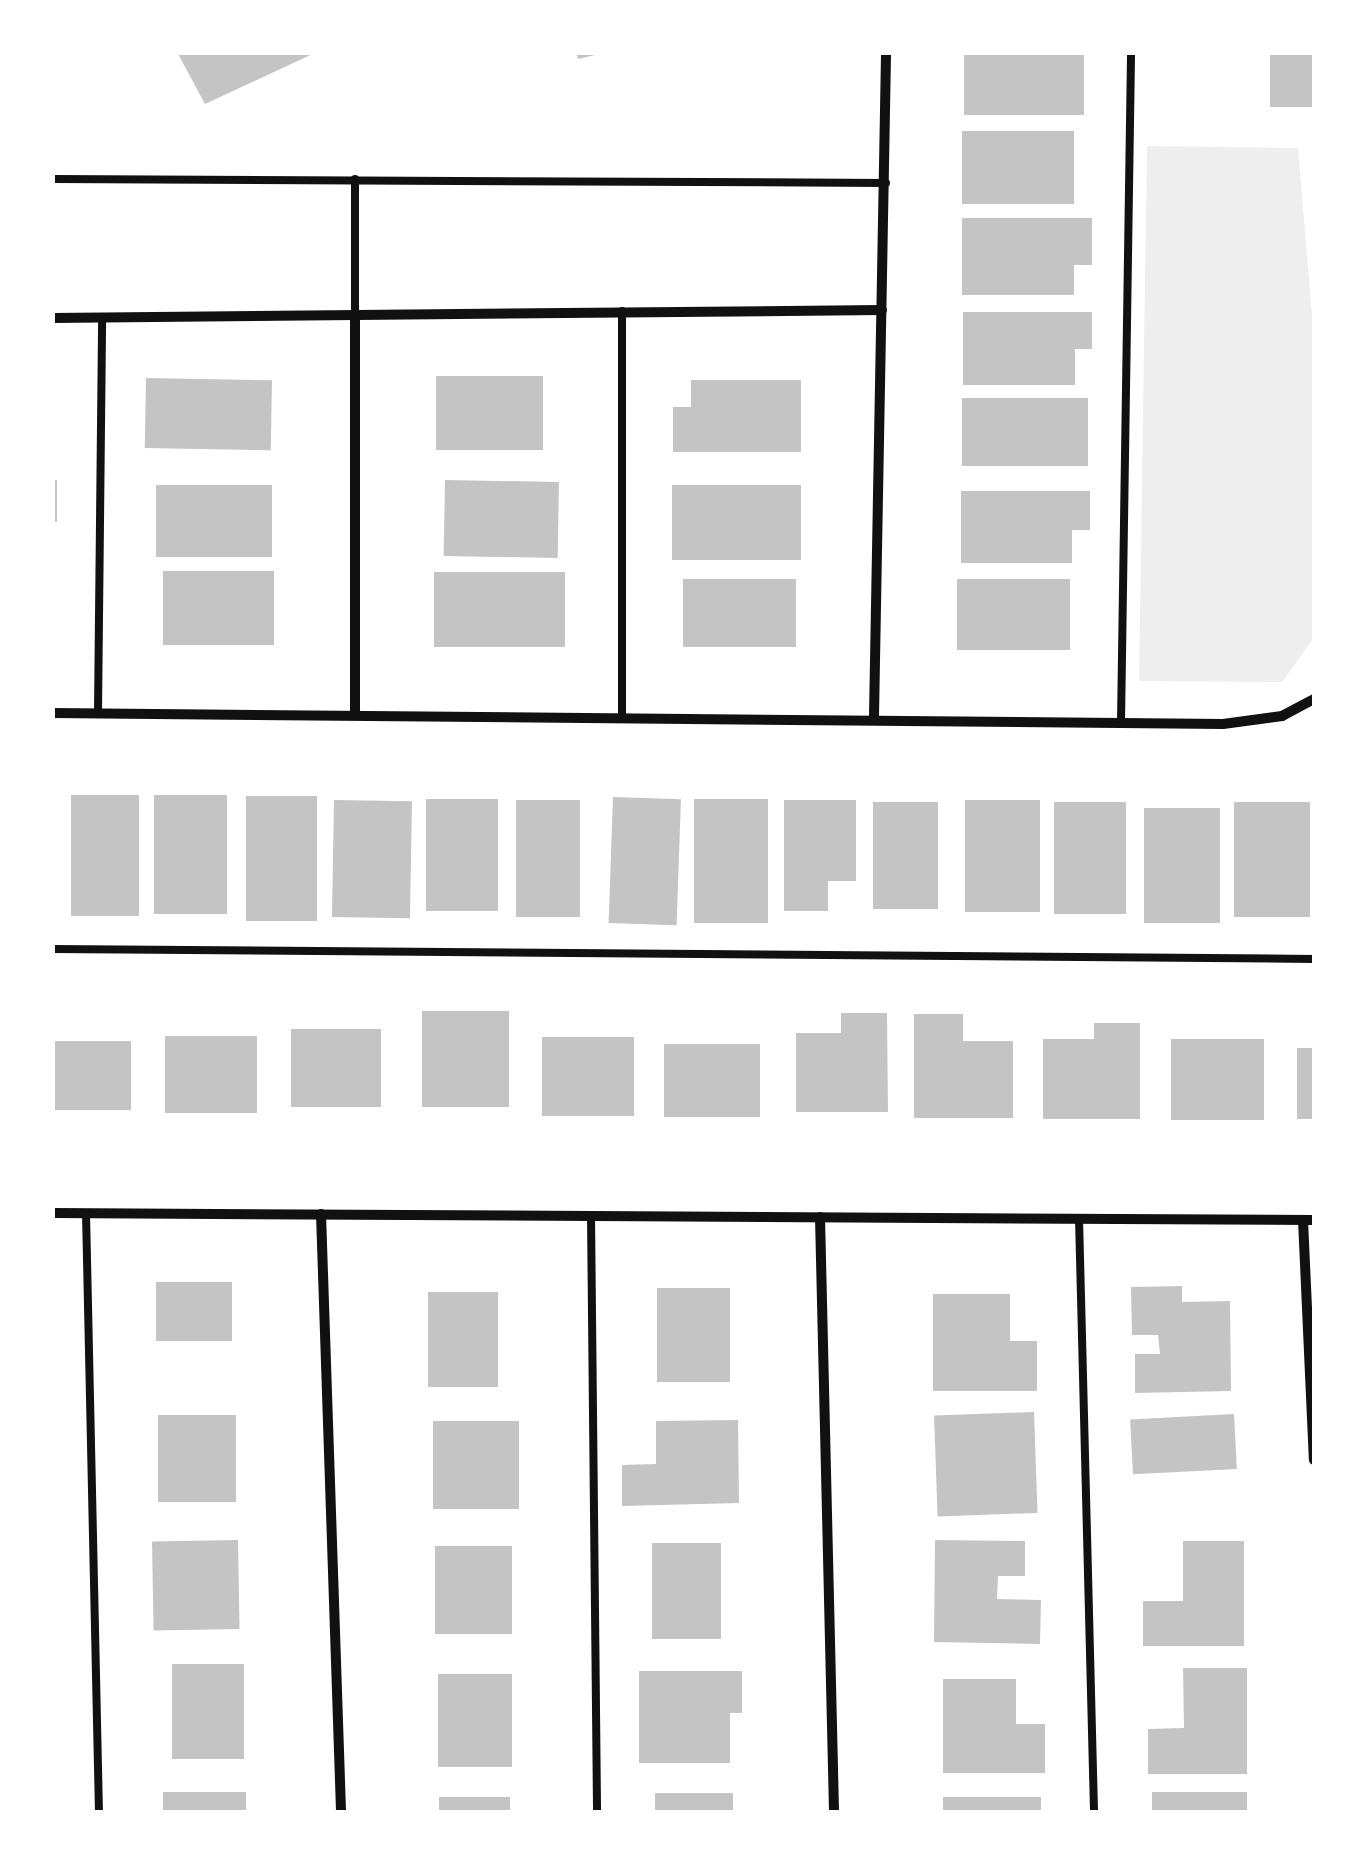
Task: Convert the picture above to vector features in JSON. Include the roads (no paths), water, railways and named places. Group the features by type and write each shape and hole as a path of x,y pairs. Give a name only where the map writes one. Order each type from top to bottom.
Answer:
{"street":[{"path":"874,716 886,52"},
{"path":"52,318 882,310"},
{"path":"354,313 355,714"},
{"path":"52,713 874,716 1223,724 1282,716 1314,698"},
{"path":"52,1212 1309,1220 1314,1460"},
{"path":"321,1214 341,1812"},
{"path":"820,1216 834,1812"}],"lane":[{"path":"1121,722 1131,52"},
{"path":"52,179 886,183"},
{"path":"354,313 355,179"},
{"path":"622,310 622,716"},
{"path":"98,713 102,317"},
{"path":"52,948 1314,959"},
{"path":"86,1213 98,1812"},
{"path":"592,1216 596,1812"},
{"path":"1079,1218 1094,1812"}]}
